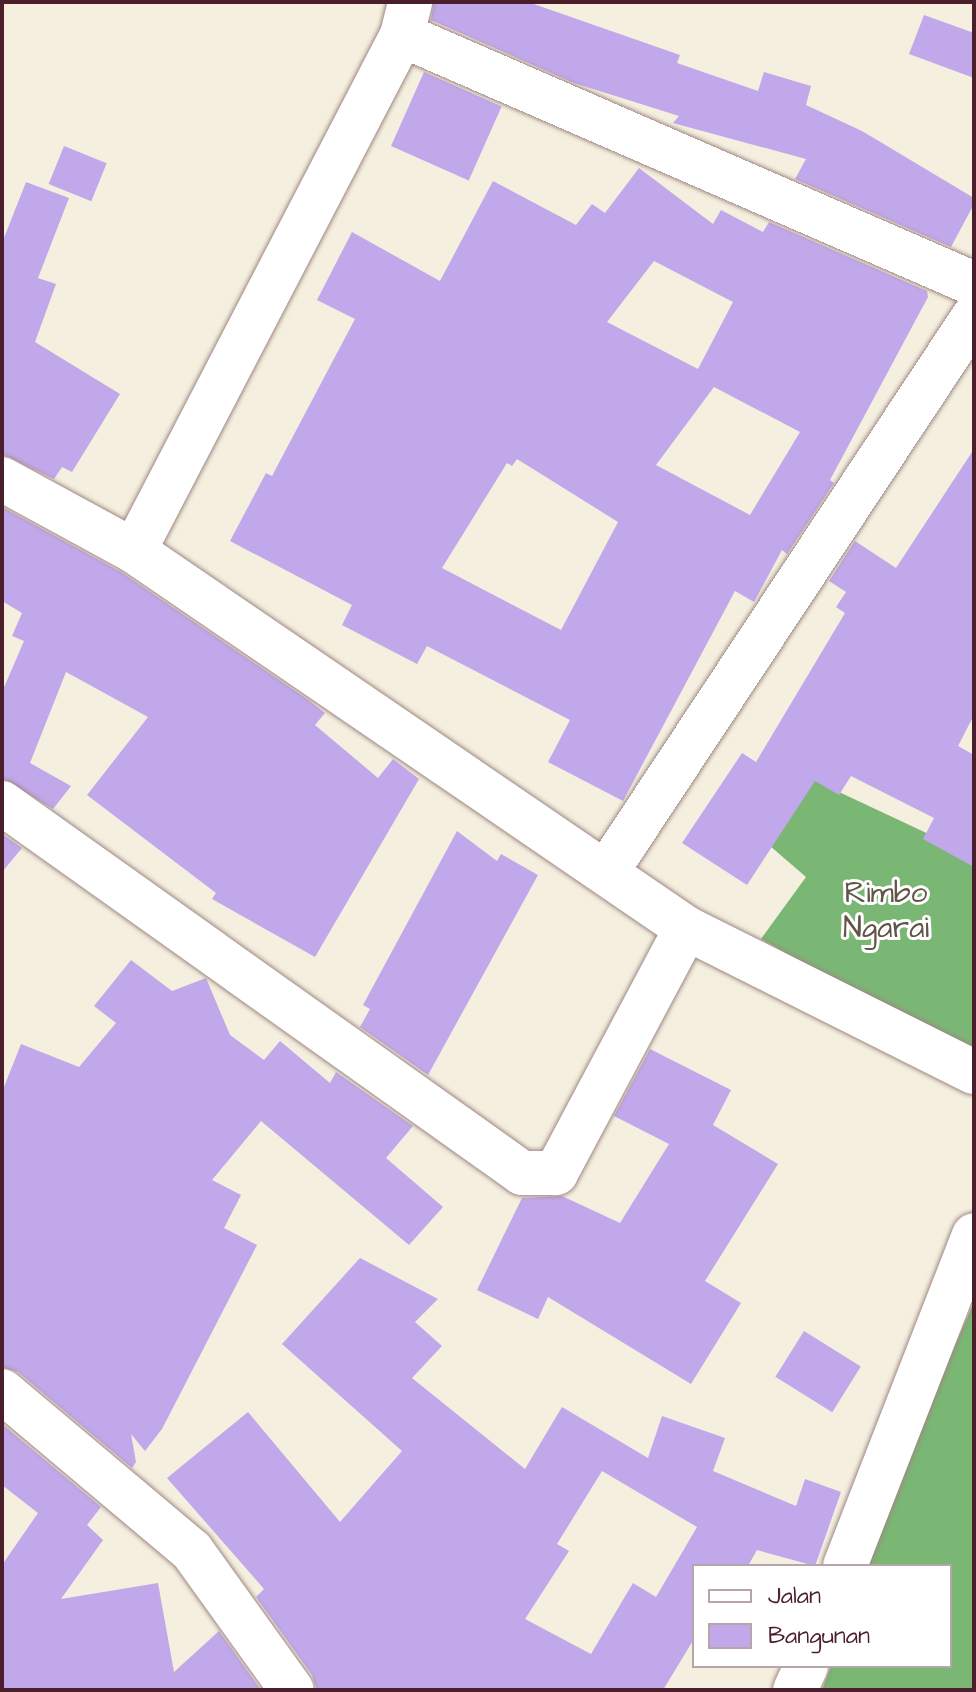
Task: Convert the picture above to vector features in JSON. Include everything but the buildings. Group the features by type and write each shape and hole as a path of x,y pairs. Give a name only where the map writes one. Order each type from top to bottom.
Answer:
{"street":[{"path":"134,551 406,18 974,284"},
{"path":"607,871 974,316"},
{"path":"2,479 134,551 607,871 686,928 974,1072"},
{"path":"2,803 522,1173 556,1173 686,928"},
{"path":"846,1564 974,1235"},
{"path":"2,1391 192,1551 292,1690"},
{"path":"795,1690 805,1668"}],"green space":[{"name":"Rimbo Ngarai","path":"807,777 935,837 974,778 974,1059 761,939 806,877 762,839"},
{"path":"974,1302 974,1690 822,1690 830,1668 952,1668 952,1564 859,1564"}]}
